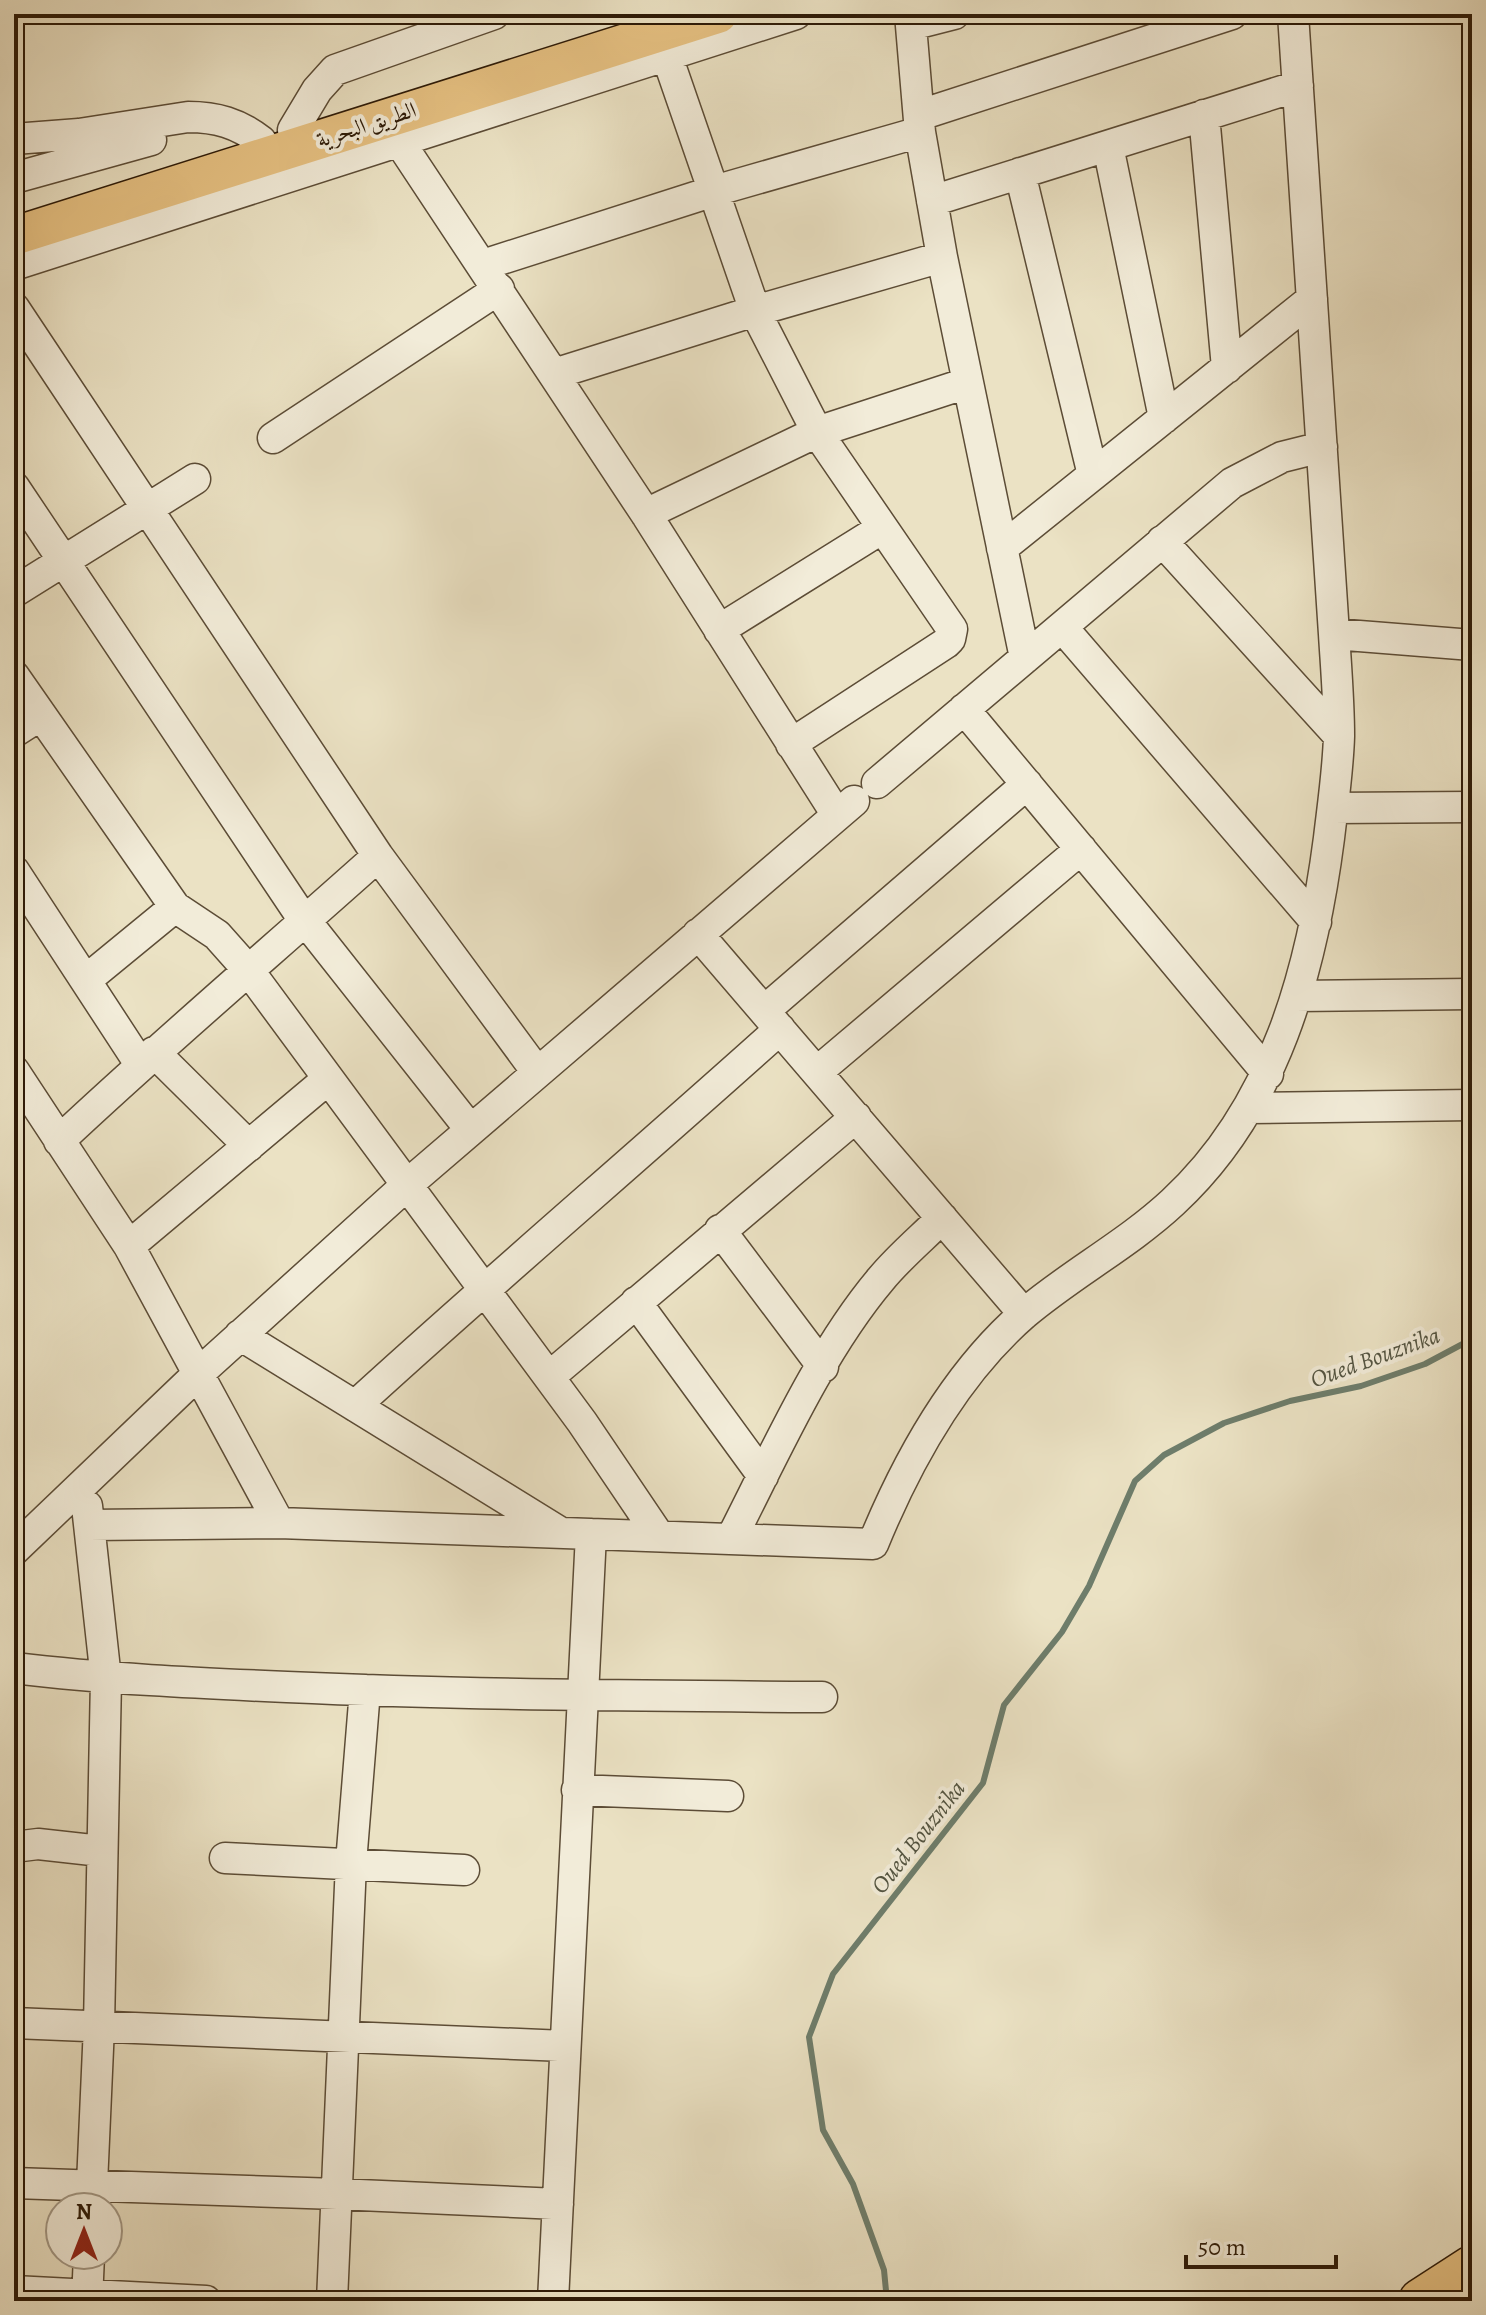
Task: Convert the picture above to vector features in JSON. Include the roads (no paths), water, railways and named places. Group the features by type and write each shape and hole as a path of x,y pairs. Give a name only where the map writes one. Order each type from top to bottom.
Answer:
{"highway":[{"path":"1421,2301 1472,2268"}],"main road":[{"name":"الطريق البحرية","path":"14,236 394,129 718,14"},
{"name":"الطريق البحرية","path":"14,219 277,135 459,72 655,34"}],"street":[{"path":"14,139 79,134 188,117 221,119 249,131 277,135 335,70 494,14"},
{"path":"791,744 950,639 952,629 817,432 755,311 655,34 796,14"},
{"path":"954,14 911,20 920,124 942,257 1025,658"},
{"path":"273,438 491,277 714,191 920,124 1232,14"},
{"path":"90,1525 279,1523 873,1544 889,1506 954,1393 986,1351 1024,1314 1173,1202 1210,1160 1249,1108 1268,1074 1296,996 1316,922 1333,808 1339,736 1293,14"},
{"path":"932,201 1298,86"},
{"path":"1204,115 1227,368"},
{"path":"14,178 152,140 164,133 172,120"},
{"path":"14,265 394,129 646,514 791,744 856,800"},
{"path":"1108,146 1164,418"},
{"path":"1020,173 1093,475"},
{"path":"554,374 942,257"},
{"path":"1002,548 1312,299"},
{"path":"14,310 378,856 537,1072"},
{"path":"646,514 817,432 967,383"},
{"path":"14,1550 240,1335 470,1129 1162,541 1244,475 1282,457 1322,447"},
{"path":"14,592 195,479"},
{"path":"14,487 305,921 470,1129"},
{"path":"719,630 881,529"},
{"path":"1162,541 1339,736"},
{"path":"1062,627 1316,922"},
{"path":"1334,634 1472,645"},
{"path":"14,676 26,724 175,907 217,935 249,971 549,1377 659,1536"},
{"path":"964,709 1268,1074"},
{"path":"355,1406 483,1289 619,1173 772,1020 1027,784"},
{"path":"1333,808 1472,807"},
{"path":"817,1072 1081,849"},
{"path":"59,1141 147,1058 378,856"},
{"path":"14,871 86,980 147,1058 249,1146"},
{"path":"86,980 175,907"},
{"path":"698,934 1024,1314"},
{"path":"1296,996 1472,994"},
{"path":"14,1071 129,1246 279,1523"},
{"path":"129,1246 328,1079"},
{"path":"1249,1108 1472,1105"},
{"path":"549,1377 856,1117"},
{"path":"731,1539 823,1367 881,1279 942,1218"},
{"path":"720,1230 823,1367"},
{"path":"636,1302 763,1476"},
{"path":"240,1335 560,1532"},
{"path":"84,1484 106,1679 92,2191"},
{"path":"553,2301 591,1534"},
{"path":"14,1668 106,1679 365,1690 582,1696 822,1697"},
{"path":"332,2301 351,1863 365,1690"},
{"path":"577,1790 728,1796"},
{"path":"14,1847 38,1844 101,1851"},
{"path":"225,1858 464,1870"},
{"path":"14,2023 565,2046"},
{"path":"14,2183 62,2191"},
{"path":"124,2196 337,2194 558,2204"},
{"path":"87,2298 88,2271"},
{"path":"14,2291 87,2298 206,2301"}],"waterway":[{"name":"Oued Bouznika","path":"887,2301 884,2270 853,2184 823,2130 809,2037 833,1974 983,1783 1004,1705 1062,1632 1089,1586 1135,1481 1164,1455 1224,1423 1290,1401 1361,1386 1425,1364 1472,1339"}]}
